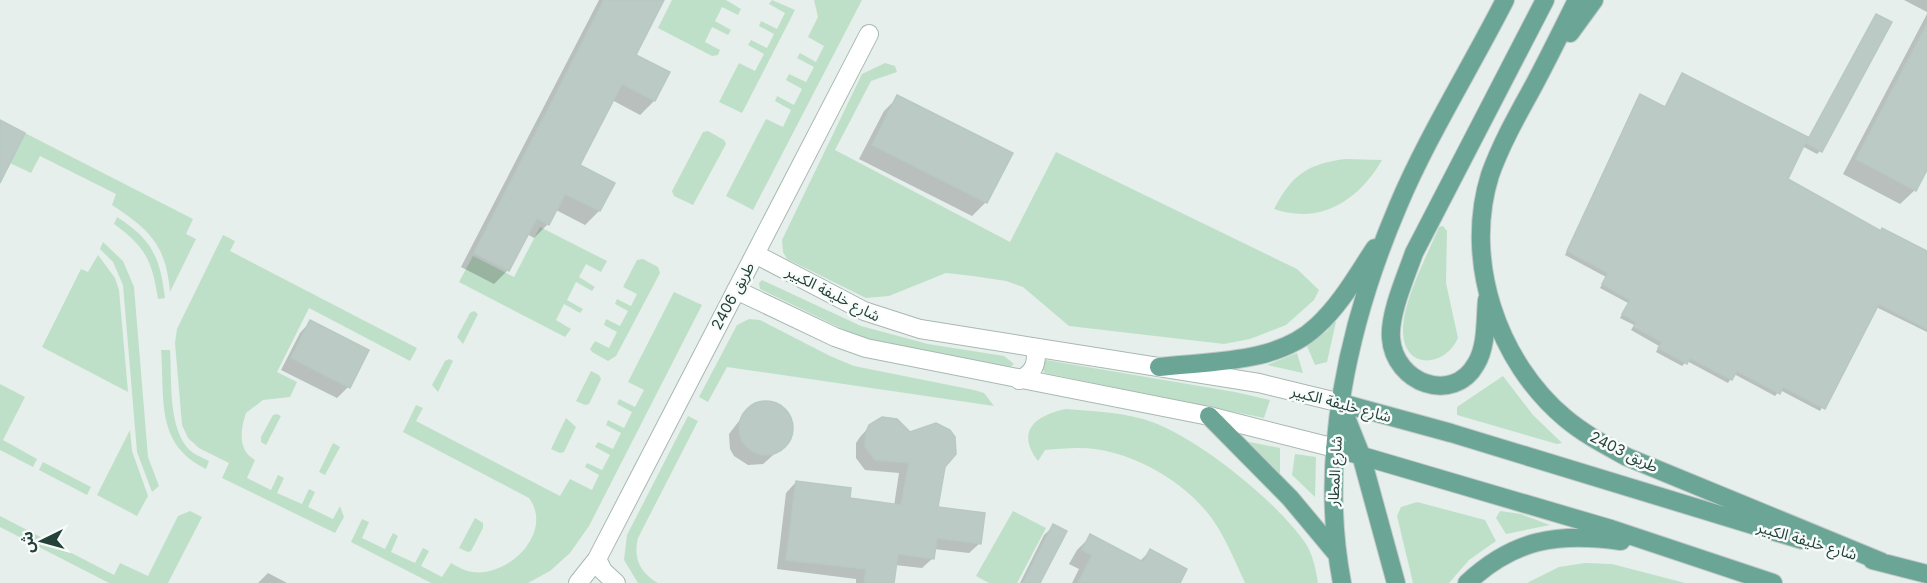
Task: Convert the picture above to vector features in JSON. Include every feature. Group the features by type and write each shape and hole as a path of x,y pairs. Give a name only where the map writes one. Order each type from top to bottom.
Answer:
{"main road":[{"path":"1341,403 1345,373 1368,288 1389,227 1414,173 1506,0"},
{"path":"1488,292 1484,342 1476,365 1458,381 1435,386 1412,378 1395,360 1390,336 1407,273 1423,234 1545,0"},
{"name":"طريق 2403","path":"1577,0 1504,140 1490,176 1482,215 1482,244 1488,292 1499,328 1538,391 1564,417 1594,440 1627,457 1882,562"},
{"path":"1542,70 1594,0"},
{"path":"1159,367 1248,357 1295,342 1317,327 1336,305 1389,227"},
{"name":"شارع المطار","path":"1341,403 1335,448 1332,514 1342,583"},
{"name":"شارع المطار","path":"1341,403 1361,455 1396,583"},
{"name":"شارع خليفة الكبير","path":"1341,403 1927,574"},
{"path":"1209,416 1290,498 1336,553"},
{"path":"1335,448 1510,498 1773,583"},
{"path":"1467,583 1488,563 1508,551 1557,538 1600,538 1664,547"}],"street":[{"name":"طريق 2406","path":"579,583 597,559 869,34"},
{"name":"شارع خليفة الكبير","path":"755,254 883,320 920,329 1259,383 1341,403"},
{"path":"736,290 835,338 866,348 1209,416 1335,448"},
{"path":"1019,380 1032,371 1036,364 1035,348"},
{"path":"597,559 603,571 615,583"}],"green space":[{"path":"672,0 726,0 741,9 738,15 722,7 715,21 731,30 728,35 712,27 705,42 720,50 718,55 712,56 658,28"},
{"path":"772,0 795,10 742,113 719,102 739,63 755,71 764,54 748,45 751,40 767,48 774,34 759,26 761,21 777,29 785,13 769,4"},
{"path":"814,0 862,0 753,210 726,196 766,119 783,127 791,110 775,101 777,96 794,105 802,89 786,80 789,74 806,82 814,67 797,58 800,53 816,62 824,46 808,37 818,17"},
{"path":"885,63 895,66 897,72 871,81 835,150 1010,242 1056,152 1297,269 1319,290 1314,300 1286,325 1250,339 1224,344 1069,326 1023,287 1006,281 973,276 946,273 889,296 866,298 787,259 783,252 782,240 862,74"},
{"path":"708,131 724,140 726,144 693,205 674,196 672,191 703,132"},
{"path":"25,133 193,219 186,234 196,239 170,292 165,262 160,250 146,231 112,205 116,194 40,156 31,173 10,163"},
{"path":"1345,159 1382,160 1362,187 1337,206 1307,214 1274,209 1287,188 1302,173 1320,164"},
{"path":"117,217 139,234 153,251 165,298 158,299 153,274 146,256 134,240 114,224"},
{"path":"1443,226 1447,231 1446,283 1458,338 1444,355 1425,360 1417,358 1405,343 1404,319 1416,278 1439,227"},
{"path":"540,227 607,261 601,272 586,264 579,277 595,287 592,291 576,282 567,300 583,309 580,313 564,304 556,320 571,329 565,337 459,282 473,256 514,277"},
{"path":"223,235 235,241 230,251 417,348 410,361 309,308 277,372 297,382 290,397 263,400 246,413 242,426 243,446 249,456 255,460 247,478 271,490 278,475 284,478 277,493 302,504 309,489 315,492 308,507 333,519 340,506 344,517 335,533 222,478 229,463 199,448 188,438 182,425 175,343 177,329"},
{"path":"103,242 123,261 134,287 148,457 159,486 152,492 137,452 123,285 113,262 100,249"},
{"path":"98,255 115,278 119,290 128,392 42,347 81,269 88,272"},
{"path":"643,259 658,267 660,273 616,356 608,361 590,349 595,341 609,348 617,332 604,325 606,319 620,326 628,311 615,304 617,299 631,306 637,294 623,287 637,260"},
{"path":"762,280 861,326 928,344 1004,356 1014,364 1009,368 928,355 859,337 760,289 759,283"},
{"path":"674,292 702,305 589,526 570,553 550,571 528,583 431,583 351,542 362,519 369,522 362,538 385,549 393,533 398,536 391,552 415,563 423,548 429,551 421,566 442,577 451,563 473,572 487,572 513,560 532,538 536,525 535,511 529,498 403,432 416,405 423,408 416,421 560,496 570,479 592,490 599,475 585,467 587,463 602,470 610,455 595,447 598,442 613,449 621,433 606,425 608,420 624,428 632,412 617,404 619,399 635,407 644,390 628,382"},
{"path":"474,311 478,314 463,344 457,337 470,313"},
{"path":"749,319 760,320 854,366 974,390 984,393 994,406 727,367 708,402 699,397 737,325"},
{"path":"1333,322 1336,322 1327,362 1315,365 1307,346 1327,331"},
{"path":"161,350 170,350 172,400 180,436 191,451 209,461 206,469 190,459 178,447 170,434 164,403"},
{"path":"1297,353 1303,373 1267,365"},
{"path":"449,359 453,361 438,392 432,385 445,361"},
{"path":"1046,360 1270,400 1264,418 1045,373 1041,367"},
{"path":"591,371 599,375 601,379 589,404 585,405 576,401"},
{"path":"1503,376 1533,415 1562,443 1557,444 1457,415 1457,407"},
{"path":"0,384 25,397 3,440 37,459 33,467 0,450"},
{"path":"1066,409 1115,413 1143,419 1185,438 1209,453 1255,489 1293,527 1311,553 1318,583 1245,583 1223,536 1206,511 1194,498 1165,475 1130,458 1095,449 1073,448 1045,450 1038,461 1028,441 1032,426 1046,415"},
{"path":"273,415 281,416 266,445 261,442 261,437"},
{"path":"688,416 698,421 638,538 636,552 639,564 647,575 658,583 638,583 624,560 627,535"},
{"path":"566,418 576,427 564,452 560,453 551,449"},
{"path":"130,430 132,451 148,496 137,516 97,495"},
{"path":"1245,441 1280,448 1280,473 1276,474"},
{"path":"333,443 340,447 325,475 319,472"},
{"path":"1295,454 1316,457 1315,497 1292,475"},
{"path":"43,462 91,487 87,495 39,470"},
{"path":"1417,502 1485,520 1496,541 1469,560 1449,583 1413,583 1397,516 1401,507"},
{"path":"190,511 202,517 168,583 109,583 0,527 0,516 114,575 120,563 148,576 178,516"},
{"path":"1013,511 1046,528 1017,583 989,583 976,576"},
{"path":"1500,511 1521,514 1550,525 1506,534 1496,518"},
{"path":"475,518 483,523 483,528 471,551 468,552 459,548"},
{"path":"1585,563 1612,564 1685,583 1527,583 1559,567"}],"building":[{"path":"604,0 664,0 636,55 670,72 655,101 622,84 580,165 615,183 600,211 565,194 549,225 537,218 509,271 474,253"},
{"path":"1876,14 1892,22 1822,152 1806,143"},
{"path":"1927,24 1927,170 1916,191 1856,159"},
{"path":"1682,73 1808,137 1788,179 1881,231 1882,228 1927,251 1927,329 1879,304 1825,409 1783,387 1780,394 1737,371 1732,380 1690,358 1687,364 1658,348 1662,342 1634,327 1636,322 1622,314 1630,300 1602,284 1608,273 1567,251 1640,94 1665,107"},
{"path":"897,95 1013,153 987,203 872,145"},
{"path":"0,120 25,133 0,183"},
{"path":"310,320 369,350 350,388 291,358"},
{"path":"761,401 771,401 781,405 789,413 793,428 789,443 781,451 771,455 761,455 751,451 743,443 739,433 739,423 743,413 751,405"},
{"path":"882,417 897,419 910,432 936,423 950,430 955,437 956,454 945,467 938,507 985,513 981,544 937,538 934,559 898,554 894,583 864,583 866,569 786,560 796,481 851,488 850,498 901,505 909,463 875,460 865,447 869,425"},
{"path":"1053,524 1067,531 1040,583 1023,583"},
{"path":"1090,534 1143,562 1150,549 1187,569 1180,583 1078,583 1092,555 1082,550"}]}
